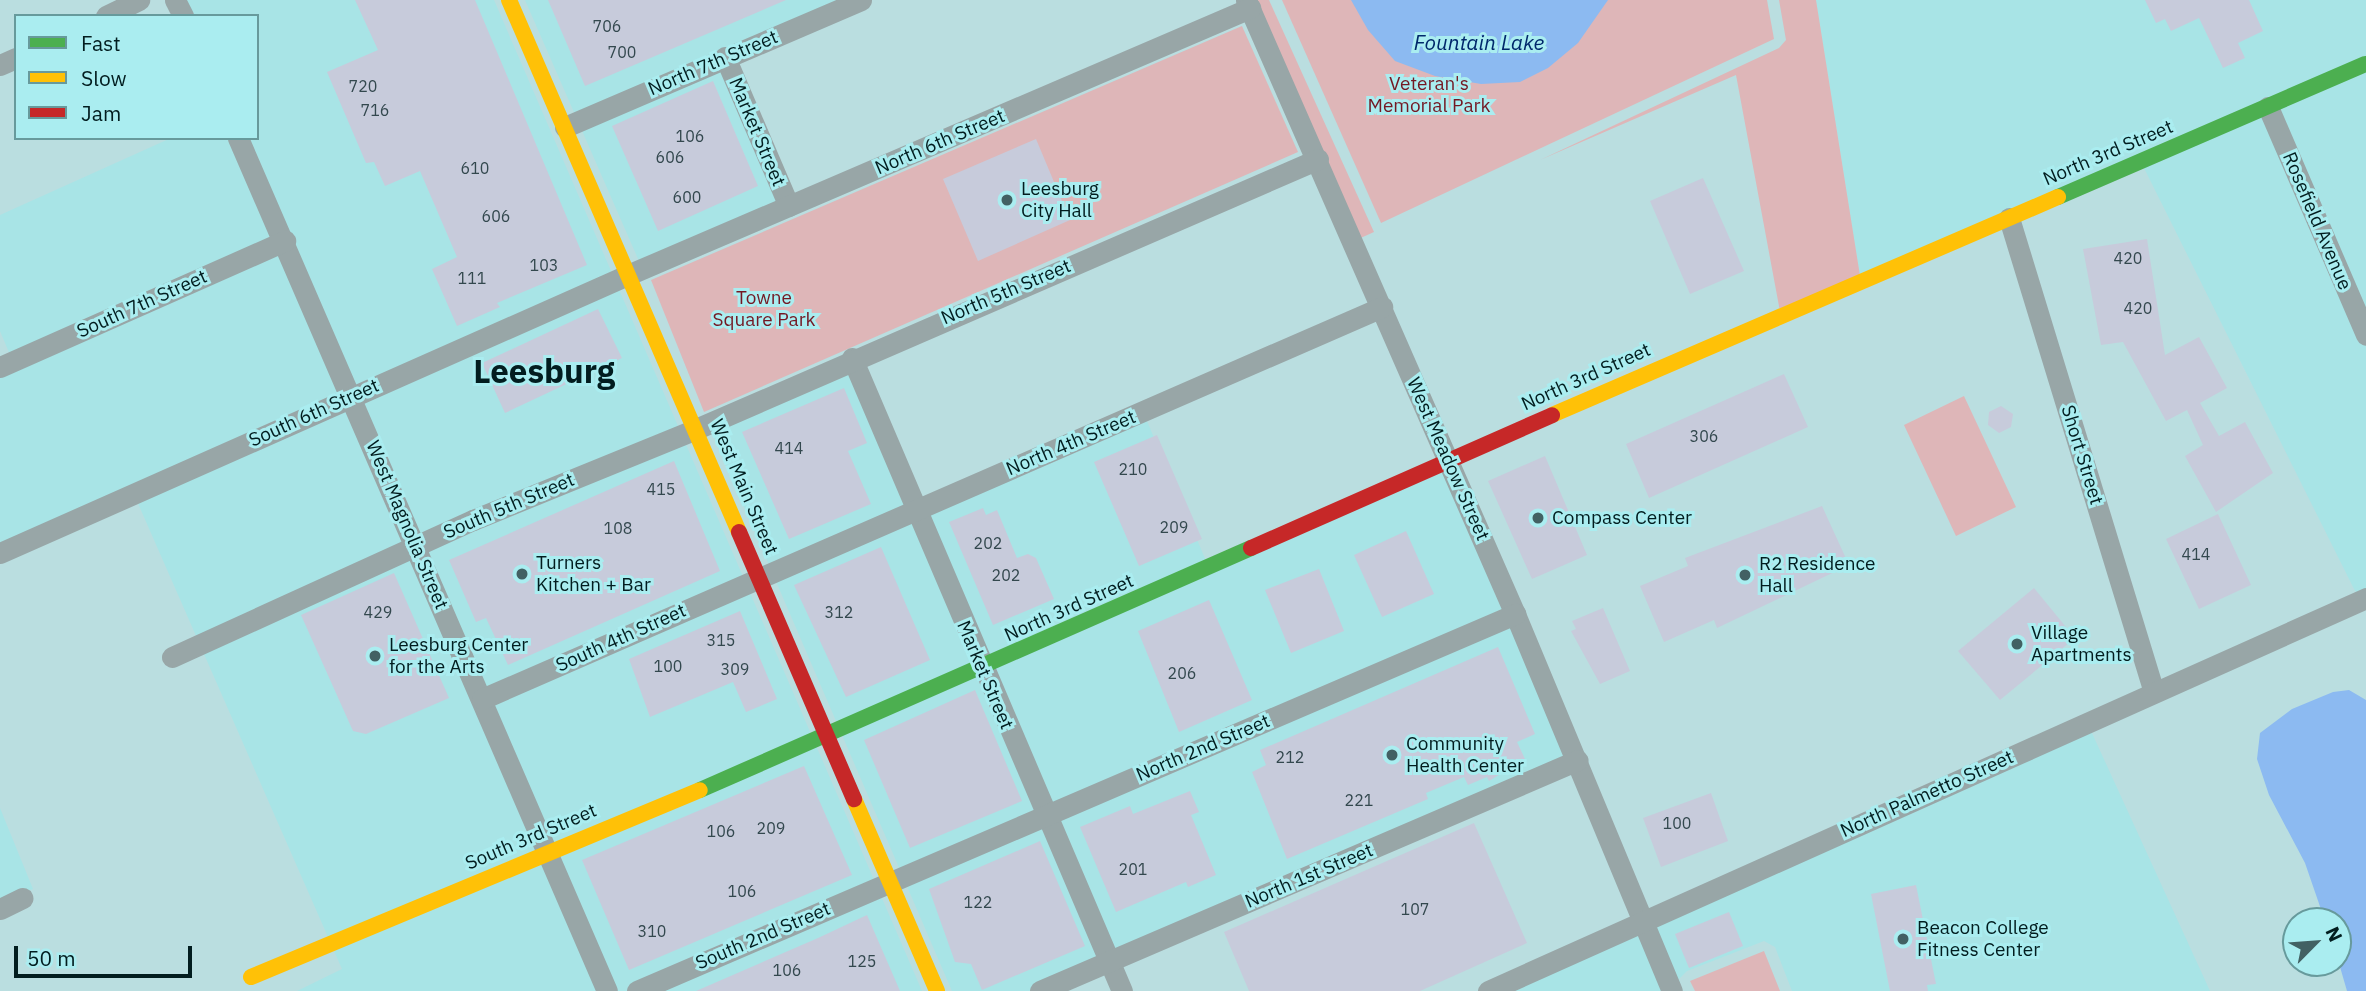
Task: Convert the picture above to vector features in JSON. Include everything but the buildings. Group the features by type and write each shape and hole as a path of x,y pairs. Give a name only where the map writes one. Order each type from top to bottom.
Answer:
{"street":[{"path":"110,14 139,0"},
{"name":"West Main Street","path":"509,0 630,274 937,991"},
{"name":"North 7th Street","path":"565,127 861,0"},
{"name":"West Meadow Street","path":"1248,4 1318,159 1578,760 1672,991"},
{"name":"North 6th Street","path":"630,274 1248,4"},
{"name":"Market Street","path":"725,57 789,206"},
{"name":"North 3rd Street","path":"828,737 1448,460 2366,64"},
{"name":"Rosefield Avenue","path":"2268,107 2366,335"},
{"name":"West Magnolia Street","path":"239,140 285,241 607,991"},
{"name":"North 5th Street","path":"696,429 852,358 1318,159"},
{"name":"Short Street","path":"2009,218 2154,692"},
{"name":"South 7th Street","path":"0,367 285,241"},
{"name":"South 6th Street","path":"0,553 630,274"},
{"name":"North 4th Street","path":"760,577 1381,307"},
{"name":"Market Street","path":"852,358 1044,816 1122,991"},
{"name":"South 5th Street","path":"172,657 416,545 696,429"},
{"name":"South 4th Street","path":"482,699 760,577"},
{"name":"North Palmetto Street","path":"1488,991 2366,598"},
{"name":"North 2nd Street","path":"890,881 1515,614"},
{"name":"South 3rd Street","path":"251,977 828,737"},
{"name":"North 1st Street","path":"1040,991 1578,760"},
{"name":"South 2nd Street","path":"637,991 890,881"},
{"path":"0,909 23,898"}],"shaded area":[{"path":"182,0 494,0 922,991 297,991 342,969 133,492 0,551 0,376 16,369 0,331 0,215 167,140 259,140 259,14 188,14"},
{"path":"525,0 867,0 732,63 788,199 642,268"},
{"path":"1816,0 2366,0 2366,599 2355,591 2141,162 1861,282"},
{"path":"855,360 920,510 1144,414 1209,568 1447,461 1578,758 1044,991 952,991 708,423"},
{"path":"2086,720 2210,991 1792,991 1775,947 1764,941 1687,971 1679,979 1682,991 1508,991"},
{"path":"0,808 33,889 0,904"}],"green space":[{"path":"1252,0 1269,0 1374,232 1354,241"},
{"name":"Veteran's Memorial Park","path":"1282,0 1767,0 1774,39 1381,223"},
{"path":"1779,0 1816,0 1861,282 1781,317 1736,75 1540,160 1779,48 1786,40"},
{"name":"Towne Square Park","path":"1242,26 1298,152 704,412 651,280"},
{"path":"1964,396 2016,507 1956,536 1904,425"},
{"path":"1764,951 1780,991 1695,991 1690,981"}],"water":[{"name":"Fountain Lake","path":"1351,0 1608,0 1578,43 1548,68 1520,82 1481,84 1435,76 1395,61 1368,30"},
{"path":"2349,690 2366,700 2366,991 2347,991 2343,977 2352,977 2352,907 2320,907 2305,863 2269,795 2257,759 2260,733 2292,709 2333,692"}],"traffic: fast":[{"path":"2058,197 2366,64"},
{"path":"700,790 1251,548"}],"traffic: slow":[{"path":"509,0 739,532"},
{"path":"1552,415 2058,197"},
{"path":"251,977 700,790"},
{"path":"854,799 937,991"}],"traffic: jam":[{"path":"1251,548 1552,415"},
{"path":"739,532 854,799"}],"place":[{"name":"Leesburg City Hall","path":"1007,200"},
{"name":"Compass Center","path":"1538,518"},
{"name":"Turners Kitchen + Bar","path":"522,574"},
{"name":"R2 Residence Hall","path":"1745,575"},
{"name":"Village Apartments","path":"2017,644"},
{"name":"Leesburg Center for the Arts","path":"375,656"},
{"name":"Community Health Center","path":"1392,755"},
{"name":"Beacon College Fitness Center","path":"1903,939"}],"district":[{"name":"Leesburg","path":"544,371"}]}
